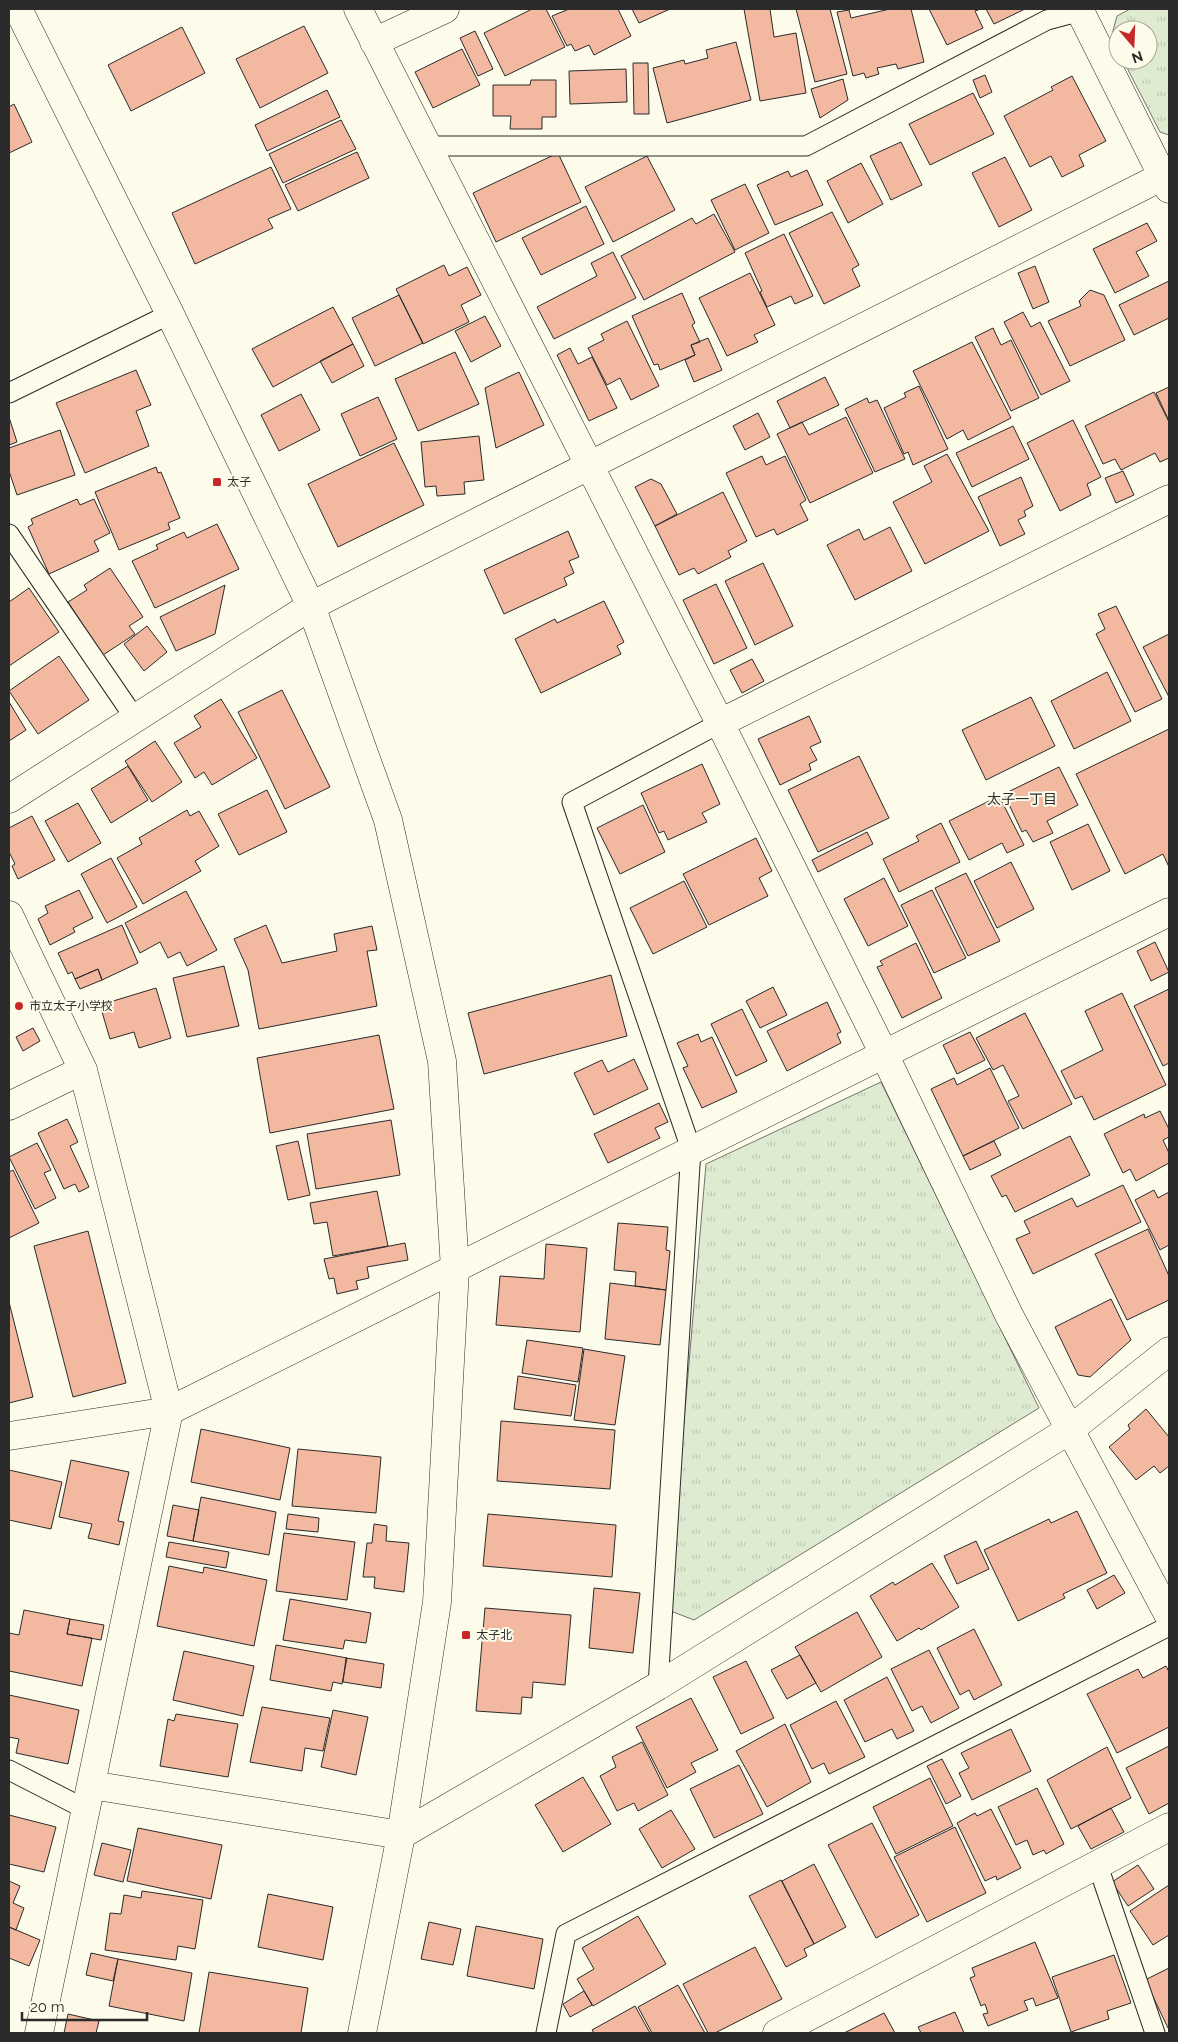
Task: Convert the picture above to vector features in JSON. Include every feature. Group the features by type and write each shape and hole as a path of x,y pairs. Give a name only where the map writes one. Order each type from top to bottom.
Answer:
{"street":[{"path":"18,9 170,314 311,606 388,820 442,1060 455,1268 437,1602 401,1835 362,2033"},
{"path":"358,9 720,723 884,1054 1009,1315 1169,1616"},
{"path":"374,42 445,9"},
{"path":"9,799 134,717 311,606 1167,179 1088,10"},
{"path":"720,723 1169,499"},
{"path":"9,1436 168,1411 1169,912"},
{"path":"9,914 84,1070 168,1411 39,2033"},
{"path":"9,1106 84,1070"},
{"path":"89,1798 401,1835 658,1686 1071,1430 1169,1351"},
{"path":"777,2033 1098,1866 1169,1826"}],"lane":[{"path":"427,146 806,146 1047,20 1088,10"},
{"path":"9,393 170,314"},
{"path":"9,534 134,717"},
{"path":"658,1686 691,1149 572,802 720,723"},
{"path":"546,2033 566,1934 1169,1626"},
{"path":"9,1770 89,1798"},
{"path":"1098,1866 1155,2033"}],"green space":[{"path":"1130,9 1169,9 1169,135 1160,132 1128,70 1158,70 1158,20 1116,20 1117,16"},
{"path":"881,1082 1039,1408 694,1620 668,1610 706,1164"}],"building":[{"path":"532,9 546,9 565,47 505,76 484,33"},
{"path":"569,9 618,9 631,36 594,55 589,45 575,51 571,44 567,46 552,16"},
{"path":"632,9 670,9 639,23"},
{"path":"744,9 770,9 774,37 796,33 806,93 760,101"},
{"path":"796,9 830,9 847,74 815,82"},
{"path":"890,9 911,9 924,62 898,69 896,64 877,68 879,74 866,78 864,73 853,76 837,12 849,10 851,18"},
{"path":"929,9 981,9 975,11 983,28 947,45"},
{"path":"986,9 1025,9 994,24"},
{"path":"304,26 328,73 260,108 236,59"},
{"path":"182,27 205,73 131,111 108,65"},
{"path":"475,31 493,69 478,76 460,38"},
{"path":"736,42 751,100 667,123 653,68 684,60 685,64 708,58 706,50"},
{"path":"462,49 480,85 433,108 415,72"},
{"path":"633,63 648,63 649,114 634,114"},
{"path":"626,69 627,102 570,104 569,71"},
{"path":"985,75 992,92 980,98 973,80"},
{"path":"1072,76 1106,141 1079,155 1084,166 1062,177 1051,156 1030,167 1004,116 1053,90 1051,87"},
{"path":"843,79 848,100 820,118 811,89"},
{"path":"531,80 556,80 556,117 542,117 542,129 510,129 511,116 493,116 493,85 530,85"},
{"path":"327,90 340,117 267,151 255,125"},
{"path":"973,93 994,134 930,165 909,124"},
{"path":"14,104 32,142 9,153 9,107"},
{"path":"341,120 356,149 283,183 269,154"},
{"path":"901,142 922,185 891,200 870,156"},
{"path":"357,152 369,178 298,211 285,185"},
{"path":"558,153 581,202 496,242 473,193"},
{"path":"647,156 675,210 613,242 585,187"},
{"path":"1005,157 1032,210 999,227 972,173"},
{"path":"861,163 883,204 848,223 827,181"},
{"path":"271,167 291,209 268,219 273,228 195,264 172,213"},
{"path":"807,170 823,205 775,225 757,185 788,171 791,177"},
{"path":"745,184 769,233 735,250 711,200"},
{"path":"586,206 604,244 541,275 522,238"},
{"path":"832,212 859,265 852,269 860,286 824,304 789,233"},
{"path":"714,214 735,252 644,300 621,256 692,218 696,224"},
{"path":"1147,223 1157,241 1136,252 1149,276 1115,293 1093,249"},
{"path":"784,234 813,296 795,304 791,296 767,307 745,253"},
{"path":"613,252 636,298 554,339 537,307 597,276 591,263"},
{"path":"444,265 449,276 467,267 481,295 461,305 469,322 423,344 396,289"},
{"path":"1035,266 1049,302 1033,309 1018,273"},
{"path":"750,273 775,325 754,335 758,342 727,356 699,298"},
{"path":"1169,281 1169,318 1134,335 1119,305"},
{"path":"1090,290 1104,295 1125,340 1070,366 1048,321 1081,306 1079,301"},
{"path":"682,293 695,323 692,325 700,342 691,345 695,355 660,370 658,364 654,365 632,316"},
{"path":"399,295 423,343 375,366 352,318"},
{"path":"333,307 353,344 273,387 252,349"},
{"path":"1023,312 1031,327 1040,322 1070,381 1041,395 1004,322"},
{"path":"485,316 501,346 471,362 455,331"},
{"path":"627,321 659,386 631,400 620,378 607,385 588,348 604,340 601,334"},
{"path":"993,328 1001,345 1011,340 1039,398 1011,411 975,337"},
{"path":"708,338 722,370 694,382 685,360 695,355 691,345"},
{"path":"972,342 1011,418 968,440 963,430 947,439 913,371"},
{"path":"353,344 364,366 332,383 320,361"},
{"path":"570,348 578,364 592,357 617,408 589,421 557,355"},
{"path":"455,352 479,404 418,431 395,379"},
{"path":"136,370 151,405 136,411 149,446 85,473 56,403"},
{"path":"519,372 544,425 496,448 485,388"},
{"path":"825,377 839,405 790,428 777,401"},
{"path":"919,386 948,449 913,465 908,452 904,454 884,408 906,397 904,393"},
{"path":"1169,387 1169,421 1156,393"},
{"path":"1154,392 1169,422 1169,458 1160,462 1155,453 1121,470 1115,459 1103,464 1085,426"},
{"path":"301,394 320,430 279,451 261,415"},
{"path":"378,397 397,439 360,456 341,414"},
{"path":"867,398 869,403 877,400 905,459 875,472 845,409"},
{"path":"758,413 770,437 745,450 733,426"},
{"path":"9,417 17,442 9,445"},
{"path":"846,417 873,473 810,503 777,434 802,422 809,435"},
{"path":"1073,420 1101,477 1087,484 1091,495 1060,511 1027,443"},
{"path":"1013,426 1029,459 972,487 956,453"},
{"path":"60,430 75,475 17,495 9,471 9,448"},
{"path":"479,436 484,480 464,482 465,494 437,496 436,486 425,487 421,442"},
{"path":"394,443 424,505 338,547 308,484"},
{"path":"947,454 989,531 925,564 893,502 932,482 924,466"},
{"path":"762,456 766,465 785,456 806,500 800,504 808,520 777,535 774,529 756,537 726,473"},
{"path":"156,467 158,473 161,472 180,518 168,523 170,529 119,550 95,492"},
{"path":"1123,471 1134,495 1116,503 1105,478"},
{"path":"1021,477 1033,506 1024,511 1026,516 1018,520 1025,534 1000,546 978,497"},
{"path":"651,479 661,484 677,514 655,526 635,487"},
{"path":"723,492 747,541 728,551 731,557 698,574 694,568 679,575 655,526"},
{"path":"77,499 80,505 94,499 110,533 94,541 99,551 49,574 28,527 33,524 31,519"},
{"path":"217,524 239,569 155,608 132,561 158,549 156,545 184,532 187,538"},
{"path":"890,527 912,571 855,600 827,545 859,529 864,540"},
{"path":"568,531 579,557 569,561 574,573 564,578 567,585 504,614 484,570"},
{"path":"763,563 793,626 755,645 725,581"},
{"path":"110,568 143,617 129,626 135,634 103,655 68,602 87,590 84,585"},
{"path":"716,584 747,648 714,664 683,600"},
{"path":"225,585 215,634 176,651 160,617"},
{"path":"29,588 59,632 9,666 9,602"},
{"path":"604,601 624,642 617,646 621,654 541,693 515,639 555,619 557,623"},
{"path":"1116,606 1162,699 1135,712 1096,634 1105,629 1098,614"},
{"path":"147,626 167,652 144,671 124,644"},
{"path":"1169,634 1169,697 1143,647"},
{"path":"59,656 89,700 38,734 9,691"},
{"path":"752,659 764,681 742,693 730,670"},
{"path":"1107,672 1131,721 1074,749 1051,701"},
{"path":"282,690 330,787 285,809 238,712"},
{"path":"1031,697 1055,746 986,780 962,730"},
{"path":"221,699 257,758 212,785 204,772 195,778 174,743 201,727 194,716"},
{"path":"9,702 26,730 9,741"},
{"path":"809,716 821,742 810,747 817,760 809,764 811,770 780,785 758,739"},
{"path":"1169,729 1169,867 1163,854 1125,874 1076,774"},
{"path":"155,741 182,782 152,802 125,761"},
{"path":"859,756 889,818 818,852 788,790"},
{"path":"702,764 720,804 702,813 707,822 668,840 664,831 659,833 641,793"},
{"path":"128,766 148,800 111,823 91,789"},
{"path":"1059,767 1078,805 1047,821 1053,833 1033,842 1026,830 1022,832 1004,794"},
{"path":"267,790 287,832 239,855 218,814"},
{"path":"999,796 1024,845 1007,853 1002,843 969,860 949,821"},
{"path":"78,803 101,843 68,862 45,821"},
{"path":"643,805 665,852 620,874 597,828"},
{"path":"187,810 190,816 199,811 219,846 195,861 201,871 143,904 117,858 142,844 139,838"},
{"path":"32,816 55,860 18,879 12,866 15,864 9,852 9,828"},
{"path":"941,823 960,862 899,892 883,859 919,841 916,836"},
{"path":"1088,824 1110,871 1072,890 1050,842"},
{"path":"867,832 873,844 818,872 812,860"},
{"path":"756,838 772,871 759,878 768,896 709,925 683,874"},
{"path":"111,858 137,907 107,923 81,874"},
{"path":"1011,862 1034,909 997,928 974,881"},
{"path":"966,873 1000,941 968,956 935,888"},
{"path":"884,878 908,926 868,946 844,899"},
{"path":"684,881 707,927 653,954 630,908"},
{"path":"79,890 93,918 73,928 75,932 50,945 38,919 48,913 45,906"},
{"path":"932,890 966,958 934,973 901,905"},
{"path":"186,891 217,950 187,966 180,952 168,958 160,942 140,953 125,923"},
{"path":"122,925 138,963 102,980 98,969 75,979 72,972 68,974 58,953"},
{"path":"266,925 282,963 337,951 334,934 372,926 377,950 367,951 377,1006 259,1029 248,970 234,939"},
{"path":"1155,942 1169,972 1151,981 1137,951"},
{"path":"916,943 942,998 902,1018 877,967 883,965 880,961"},
{"path":"224,966 239,1026 187,1037 173,978"},
{"path":"98,969 102,980 80,989 75,979"},
{"path":"611,975 627,1036 484,1074 468,1013"},
{"path":"773,987 787,1015 760,1028 746,1001"},
{"path":"156,988 171,1038 139,1048 134,1032 110,1039 100,1005"},
{"path":"1169,989 1169,1063 1163,1066 1134,1006"},
{"path":"1122,993 1166,1085 1094,1120 1082,1096 1075,1099 1061,1071 1103,1050 1085,1011"},
{"path":"827,1002 841,1032 837,1034 841,1043 787,1071 767,1031"},
{"path":"742,1009 767,1061 736,1076 711,1024"},
{"path":"1025,1013 1072,1104 1023,1129 1008,1101 1019,1096 1003,1065 993,1070 976,1038"},
{"path":"33,1028 40,1041 23,1051 16,1037"},
{"path":"970,1032 985,1060 957,1074 943,1045"},
{"path":"698,1034 701,1042 712,1037 737,1092 702,1108 683,1068 688,1066 677,1043"},
{"path":"379,1035 394,1109 270,1133 257,1058"},
{"path":"634,1059 648,1089 594,1115 574,1073 602,1060 608,1072"},
{"path":"990,1068 1019,1128 963,1156 931,1089 954,1078 957,1085"},
{"path":"659,1103 668,1122 655,1128 660,1138 608,1163 594,1134"},
{"path":"1160,1111 1169,1129 1169,1137 1163,1140 1169,1153 1169,1163 1136,1181 1130,1169 1123,1173 1104,1134 1144,1114 1145,1118"},
{"path":"67,1119 78,1142 70,1146 89,1187 79,1192 75,1184 64,1189 38,1133"},
{"path":"391,1120 400,1175 316,1189 307,1134"},
{"path":"1070,1136 1090,1175 1015,1212 1006,1195 1002,1197 991,1176"},
{"path":"298,1141 310,1195 288,1200 276,1146"},
{"path":"994,1141 1001,1155 970,1170 963,1156"},
{"path":"37,1143 51,1170 44,1173 56,1198 35,1209 9,1157"},
{"path":"13,1170 39,1223 9,1238 9,1172"},
{"path":"1123,1185 1141,1222 1033,1274 1016,1239 1030,1233 1024,1221 1072,1198 1077,1207"},
{"path":"1154,1190 1158,1198 1169,1192 1169,1245 1160,1250 1135,1200"},
{"path":"377,1191 388,1246 333,1256 327,1222 314,1224 310,1203"},
{"path":"618,1223 668,1227 666,1250 670,1251 666,1290 635,1286 636,1272 614,1270"},
{"path":"1148,1229 1169,1276 1169,1300 1127,1320 1095,1254"},
{"path":"88,1231 126,1383 73,1397 34,1246"},
{"path":"405,1243 408,1260 367,1267 369,1278 356,1281 358,1289 337,1294 334,1278 329,1279 324,1259"},
{"path":"546,1244 587,1248 580,1332 496,1325 500,1276 544,1279"},
{"path":"610,1283 666,1290 660,1345 605,1339"},
{"path":"1111,1299 1131,1340 1090,1377 1078,1375 1055,1327"},
{"path":"9,1302 33,1397 9,1403"},
{"path":"527,1340 583,1348 578,1382 522,1373"},
{"path":"584,1349 625,1356 615,1425 574,1420"},
{"path":"518,1376 576,1385 571,1416 514,1409"},
{"path":"1146,1409 1169,1437 1169,1466 1160,1473 1154,1466 1136,1480 1109,1447 1130,1429 1128,1425"},
{"path":"501,1421 615,1430 610,1489 497,1481"},
{"path":"201,1429 290,1448 280,1500 191,1482"},
{"path":"298,1449 381,1457 376,1513 292,1506"},
{"path":"71,1460 129,1472 118,1521 124,1522 119,1545 88,1538 92,1524 59,1517"},
{"path":"9,1470 62,1482 51,1529 9,1520"},
{"path":"201,1497 276,1512 269,1555 193,1541"},
{"path":"173,1505 199,1510 193,1541 167,1536"},
{"path":"1077,1511 1107,1573 1063,1594 1065,1598 1018,1621 984,1550 1049,1519 1051,1523"},
{"path":"288,1514 319,1518 318,1532 286,1529"},
{"path":"488,1514 616,1525 612,1577 483,1566"},
{"path":"374,1524 387,1526 386,1541 409,1543 404,1592 374,1588 375,1577 363,1577 367,1543 372,1543"},
{"path":"284,1533 355,1542 347,1600 276,1591"},
{"path":"976,1541 989,1569 957,1584 944,1556"},
{"path":"169,1542 229,1552 226,1568 166,1557"},
{"path":"932,1563 959,1607 921,1630 919,1628 897,1641 870,1596 893,1582 895,1585"},
{"path":"169,1566 203,1573 204,1567 267,1580 254,1646 157,1626"},
{"path":"1114,1575 1125,1593 1097,1609 1087,1590"},
{"path":"594,1588 640,1593 633,1653 589,1648"},
{"path":"290,1599 371,1613 366,1643 345,1640 343,1649 283,1640"},
{"path":"485,1608 571,1615 565,1685 533,1682 532,1698 522,1697 521,1714 476,1711"},
{"path":"24,1610 70,1619 67,1634 92,1638 82,1686 9,1671 9,1633 19,1635"},
{"path":"857,1612 882,1657 821,1692 795,1647"},
{"path":"70,1619 104,1625 101,1640 67,1634"},
{"path":"974,1629 1002,1685 974,1700 969,1690 960,1695 937,1648"},
{"path":"276,1645 347,1658 342,1684 333,1682 331,1691 270,1680"},
{"path":"929,1650 959,1708 931,1723 922,1706 912,1711 891,1669"},
{"path":"184,1651 254,1666 243,1716 173,1700"},
{"path":"800,1655 816,1683 787,1699 771,1670"},
{"path":"346,1658 384,1664 381,1688 343,1682"},
{"path":"746,1661 774,1718 741,1734 713,1677"},
{"path":"1166,1666 1169,1672 1169,1727 1117,1753 1087,1694 1138,1669 1143,1678"},
{"path":"887,1677 914,1731 897,1739 892,1729 865,1742 844,1700"},
{"path":"9,1695 79,1710 68,1764 16,1753 19,1739 9,1737"},
{"path":"691,1698 718,1750 691,1763 696,1772 667,1788 636,1727"},
{"path":"836,1701 865,1757 829,1774 824,1763 812,1769 790,1725"},
{"path":"262,1707 330,1718 323,1751 305,1748 302,1771 250,1762"},
{"path":"333,1710 368,1717 356,1775 321,1767"},
{"path":"176,1714 238,1724 228,1777 160,1766 168,1719 174,1721"},
{"path":"785,1724 811,1782 767,1807 736,1751"},
{"path":"1011,1729 1031,1771 972,1800 959,1773 969,1768 961,1753"},
{"path":"642,1742 668,1795 638,1811 634,1803 617,1811 600,1776 616,1767 612,1757"},
{"path":"1169,1746 1169,1803 1149,1814 1126,1768"},
{"path":"1107,1747 1131,1798 1071,1829 1047,1780"},
{"path":"942,1759 961,1796 946,1804 927,1766"},
{"path":"739,1765 763,1814 714,1838 690,1789"},
{"path":"583,1777 611,1824 563,1852 535,1805"},
{"path":"930,1778 953,1826 896,1854 873,1807"},
{"path":"1037,1788 1064,1844 1046,1854 1044,1850 1033,1855 1027,1840 1016,1845 998,1807"},
{"path":"1111,1808 1124,1832 1091,1849 1078,1826"},
{"path":"991,1809 1021,1868 997,1880 996,1876 985,1881 957,1823 975,1813 977,1816"},
{"path":"671,1810 695,1849 662,1868 639,1829"},
{"path":"9,1815 56,1827 44,1872 9,1864"},
{"path":"872,1823 919,1915 876,1938 828,1845"},
{"path":"955,1827 986,1893 927,1922 894,1857"},
{"path":"138,1828 222,1845 211,1899 127,1881"},
{"path":"102,1843 131,1850 123,1882 94,1875"},
{"path":"814,1864 846,1927 814,1944 782,1881"},
{"path":"1138,1865 1154,1889 1128,1906 1112,1882"},
{"path":"781,1880 814,1944 804,1949 807,1956 786,1967 749,1896"},
{"path":"9,1881 20,1886 13,1903 24,1908 16,1930 9,1927"},
{"path":"1169,1885 1169,1935 1153,1945 1130,1911"},
{"path":"142,1891 203,1900 195,1949 178,1946 176,1960 105,1950 110,1913 121,1914 124,1895 141,1898"},
{"path":"268,1894 333,1907 323,1960 258,1947"},
{"path":"638,1916 666,1964 593,2006 577,1979 594,1969 582,1948"},
{"path":"429,1922 461,1929 453,1965 421,1959"},
{"path":"476,1926 543,1939 534,1989 467,1976"},
{"path":"9,1927 40,1940 29,1966 9,1958"},
{"path":"1035,1942 1058,1998 1036,2006 1033,1998 1024,2001 1028,2010 988,2026 983,2014 988,2013 985,2004 981,2006 970,1978 975,1976 972,1968"},
{"path":"755,1947 782,1999 715,2033 708,2033 683,1984"},
{"path":"91,1953 118,1959 113,1981 86,1975"},
{"path":"1114,1955 1131,2003 1107,2011 1109,2019 1071,2032 1052,1977"},
{"path":"118,1959 192,1973 184,2021 109,2006"},
{"path":"1169,1968 1169,2027 1168,2028 1145,1980"},
{"path":"209,1972 308,1988 301,2033 199,2033"},
{"path":"678,1985 705,2033 652,2033 638,2007"},
{"path":"584,1991 592,2005 570,2017 563,2004"},
{"path":"635,2006 650,2033 594,2033 592,2030"},
{"path":"955,2012 964,2033 921,2033 918,2027"},
{"path":"884,2013 895,2033 844,2033"},
{"path":"68,2014 99,2021 96,2033 64,2033"}],"place":[{"name":"太子","path":"217,482"},
{"name":"市立太子小学校","path":"19,1006"},
{"name":"太子北","path":"466,1635"}],"district":[{"name":"太子一丁目","path":"1022,799"}]}
